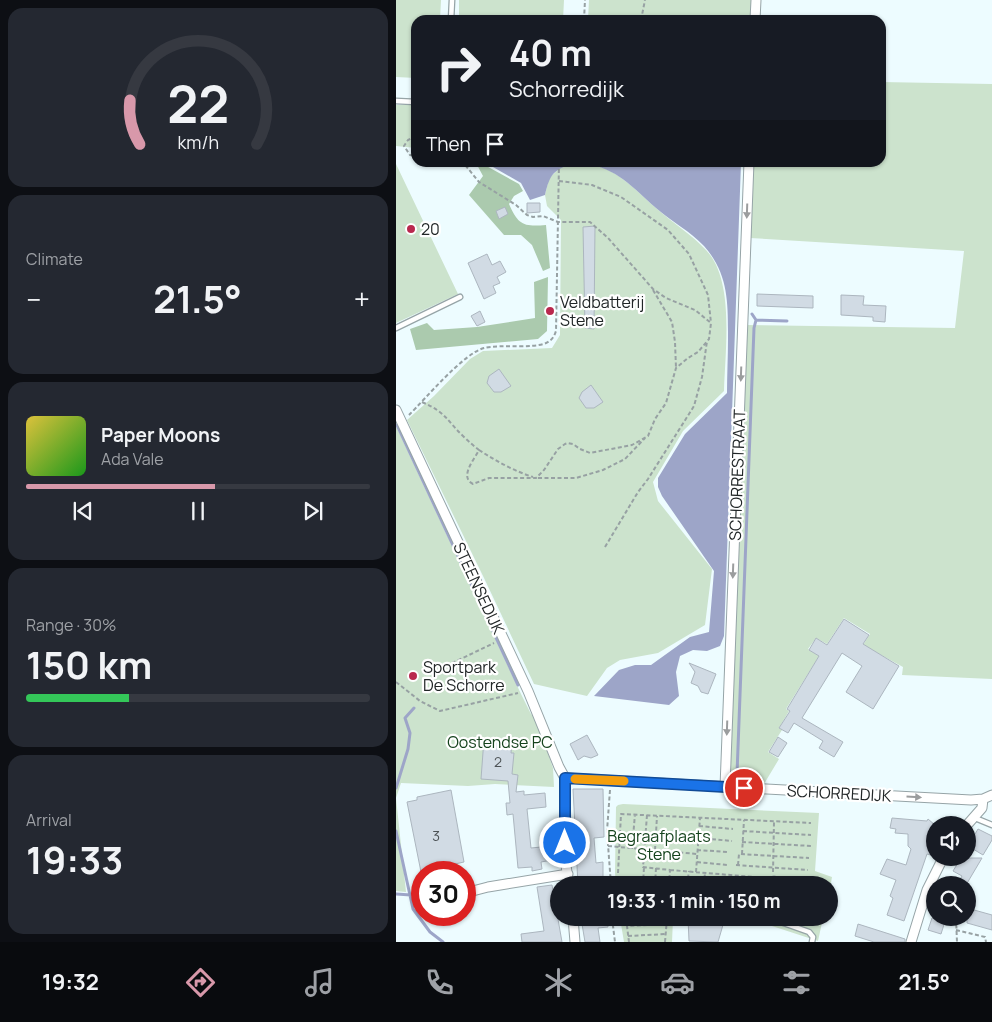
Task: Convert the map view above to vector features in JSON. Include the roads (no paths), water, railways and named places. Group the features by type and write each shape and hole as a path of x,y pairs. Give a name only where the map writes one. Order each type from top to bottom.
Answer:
{"street":[{"path":"755,15 756,0"},
{"name":"SCHORRESTRAAT","path":"725,787 749,167"},
{"name":"STEENSEDIJK","path":"396,410 528,691 558,766 565,778 565,859 568,874"},
{"name":"SCHORREDIJK","path":"565,778 971,800 987,797"},
{"path":"975,816 982,808 987,797"},
{"path":"911,942 926,890 939,866"},
{"path":"476,890 568,874"},
{"path":"574,926 576,942"}],"lane":[{"path":"452,0 452,15"},
{"path":"396,101 411,102"},
{"path":"396,328 460,298"},
{"path":"976,818 992,825"},
{"path":"792,926 810,932 813,937 812,942"}],"water":[{"path":"493,167 564,167 551,177 545,195 530,200 521,183"},
{"path":"599,167 741,167 724,636 720,646 707,651 693,650 680,656 676,672 679,696 669,705 594,696 619,670 635,665 651,665 690,637 709,632 714,571 662,496 658,487 658,478 685,434 727,393 727,302 723,279 718,267 704,246 631,186 606,169"}],"waterway":[{"path":"752,314 756,320 787,321"},
{"path":"737,774 754,328 756,320"},
{"path":"397,425 518,685"},
{"path":"396,788 408,749 410,733 405,718 414,708"},
{"path":"396,831 413,909 430,932 443,942"},
{"path":"396,894 411,895"}],"place":[{"name":"20","path":"411,229"},
{"name":"Veldbatterij Stene","path":"550,311"},
{"name":"Sportpark De Schorre","path":"413,676"}],"park label":[{"name":"Oostendse PC","path":"500,742"},
{"name":"Begraafplaats Stene","path":"659,845"}]}
